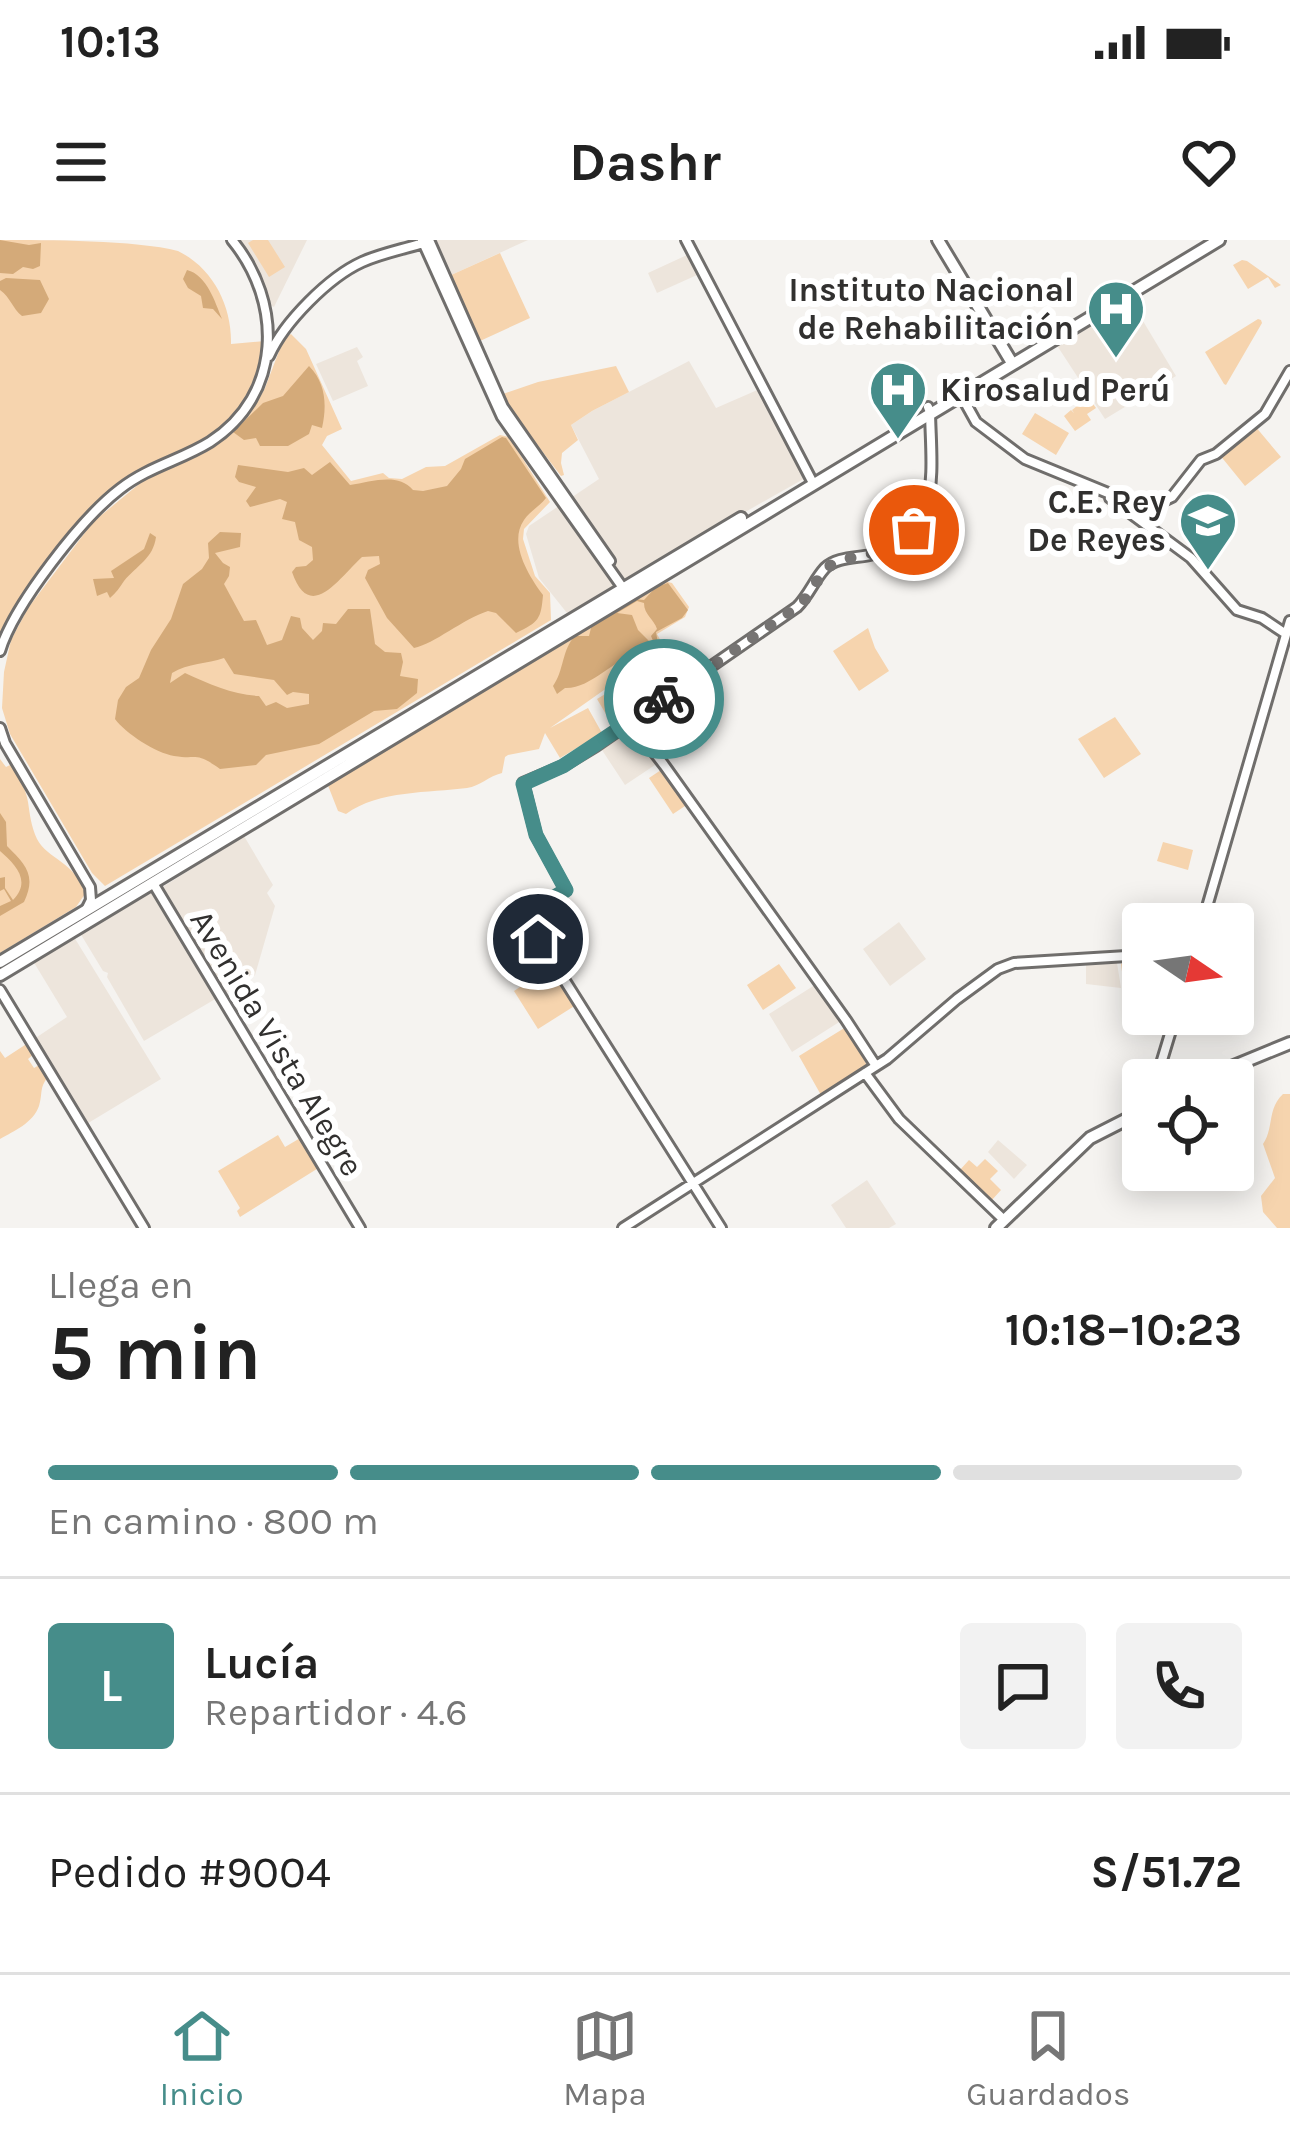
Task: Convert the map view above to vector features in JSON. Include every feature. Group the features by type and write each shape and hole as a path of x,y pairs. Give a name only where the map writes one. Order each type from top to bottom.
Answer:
{"main road":[{"path":"939,240 1011,361"},
{"path":"929,410 1207,240"},
{"path":"0,970 17,951 625,586 1219,240"},
{"path":"0,970 654,581 811,480"},
{"path":"654,581 664,572 659,566"},
{"path":"597,615 592,610 604,599"},
{"path":"175,870 190,856 184,851"},
{"path":"1254,1060 1290,1045"},
{"path":"1003,1225 1086,1141 1122,1123"}],"street":[{"path":"232,240 256,275 266,306 265,367"},
{"path":"686,240 811,480"},
{"path":"0,650 22,604 92,514 137,476 226,430 252,398 276,340 296,316 357,265 427,241 498,411 625,586"},
{"path":"266,306 279,316 296,316"},
{"path":"960,394 976,422 1025,459 1105,492 1155,506 1183,487 1201,460 1231,443 1265,414 1290,371"},
{"path":"721,1228 524,916 566,890 536,835 523,784 563,766 797,607 825,568 891,549 910,535 928,504 929,410"},
{"path":"1105,492 1191,558 1237,610 1288,635"},
{"path":"1208,903 1290,621"},
{"path":"631,722 876,1066"},
{"path":"2,736 90,886 100,893 113,893"},
{"name":"Avenida Vista Alegre","path":"153,883 360,1228"},
{"path":"86,910 90,886"},
{"path":"623,1228 876,1066 998,969 1014,963 1122,956"},
{"path":"0,990 144,1228"},
{"path":"865,1073 899,1119 1003,1225"}],"shaded area":[{"path":"0,240 116,243 178,251 201,267 218,290 228,316 231,344 265,341 259,378 233,420 215,435 128,479 92,508 48,563 0,643"},
{"path":"0,240 41,243 40,266 0,273"},
{"path":"237,240 307,240 274,307 253,261"},
{"path":"268,240 285,267 269,277 248,243"},
{"path":"432,240 528,240 449,276"},
{"path":"500,253 530,318 480,341 449,276"},
{"path":"687,255 697,275 657,293 648,273"},
{"path":"1242,260 1281,285 1275,288 1268,277 1248,289 1233,265"},
{"path":"187,270 205,283 222,319 213,309 203,308 201,296 188,288 183,279"},
{"path":"40,280 49,299 41,313 19,313 0,290 0,281"},
{"name":"Instituto Nacional de Rehabilitación","path":"1131,301 1176,376 1105,419 1056,344"},
{"path":"1258,319 1262,323 1224,384 1205,352"},
{"path":"291,334 306,349 342,429 327,436 322,445 351,481 383,473 402,479 426,467 445,466 500,435 509,437 550,502 524,529 523,539 535,576 550,593 551,620 105,886 92,873 10,734 2,708 11,640 28,608 93,522 144,480 210,448 255,406 284,338"},
{"path":"357,347 363,357 357,361 368,386 333,401 316,364"},
{"path":"689,361 716,408 762,388 807,477 567,613 539,578 526,534 529,526 599,479 571,425"},
{"path":"309,366 324,395 322,428 312,425 309,434 288,446 260,446 256,438 244,440 233,432 263,403 283,396"},
{"path":"616,366 629,392 571,425 578,440 562,453 561,476 503,394"},
{"path":"1085,393 1096,408 1087,414 1091,420 1075,431 1064,416 1071,410 1074,413 1081,403 1078,398"},
{"path":"1035,413 1069,433 1056,455 1022,434"},
{"path":"1255,426 1281,457 1245,486 1219,454"},
{"path":"502,437 546,498 524,520 518,539 527,569 543,595 541,610 534,622 516,633 488,611 414,648 387,618 365,578 368,570 380,564 379,556 362,557 325,592 307,595 292,572 313,560 312,547 299,540 295,522 282,519 287,502 280,499 250,507 246,501 256,487 235,477 238,465 288,472 304,468 312,475 330,462 350,485 392,480 423,491 447,486 465,459"},
{"path":"220,532 241,533 240,547 215,553 230,567 224,584 244,621 256,620 267,645 282,640 291,616 300,618 313,640 323,623 336,624 348,609 370,609 375,644 385,652 401,653 400,676 418,679 417,693 397,709 374,711 319,744 266,755 256,765 220,769 201,758 167,754 133,736 115,719 118,700 139,678 171,619 183,584 209,558 208,543","holes":["224,658 234,674 274,680 287,695 309,694 309,704 266,706 259,696 185,673 170,683 178,670"]},
{"path":"150,533 156,537 148,556 110,598 107,592 97,596 93,579 114,578 111,571 144,549"},
{"path":"664,581 672,583 689,607 685,617 657,634 661,650 550,728 588,708 602,733 560,758 545,733 539,749 508,755 502,773 472,787 389,797 346,814 338,811 327,783"},
{"path":"668,583 688,610 656,632 659,649 629,656 584,684 557,694 553,686 575,636 589,636 592,624 635,599 644,600 656,587","holes":["637,601 644,603 657,629 651,636 656,648 638,630 632,615 617,613"]},
{"path":"868,628 889,671 859,691 833,651"},
{"path":"638,674 651,696 610,721 597,699"},
{"path":"1115,717 1141,754 1104,778 1078,739"},
{"path":"631,726 658,763 625,785 600,747"},
{"path":"7,758 25,791 37,839 75,875 85,894 76,907 0,953 0,759 6,767 10,765"},
{"path":"664,768 688,804 673,814 649,778"},
{"path":"0,813 6,822 7,846 24,865 29,884 24,902 0,916 0,906 11,901 4,889 0,891 0,878 5,877 5,888 13,900 21,880 0,851"},
{"path":"244,836 273,885 267,893 275,906 255,975 223,994 161,888"},
{"path":"1163,842 1193,850 1188,870 1157,861"},
{"path":"153,889 217,998 144,1041 108,973 80,933"},
{"path":"899,922 926,959 890,986 863,949"},
{"path":"74,937 161,1079 85,1125 34,1039 67,1017 33,961"},
{"path":"1086,963 1117,963 1121,988 1086,984"},
{"path":"779,964 796,988 763,1010 747,985"},
{"path":"551,966 576,1005 538,1029 514,991"},
{"path":"818,983 844,1019 792,1052 769,1014"},
{"path":"846,1027 868,1067 821,1095 799,1056"},
{"path":"28,1043 34,1054 28,1059 34,1068 41,1064 48,1077 32,1117 0,1139 0,1051 5,1058"},
{"path":"1283,1094 1290,1094 1290,1228 1277,1228 1263,1212 1261,1196 1275,1178 1263,1144"},
{"path":"278,1135 285,1147 302,1137 320,1167 240,1217 240,1208 218,1171"},
{"path":"998,1140 1027,1165 1014,1179 988,1152"},
{"path":"985,1159 998,1171 990,1179 1001,1190 991,1201 959,1171 969,1160 977,1167"},
{"path":"867,1180 896,1224 889,1228 846,1228 831,1205"}],"way so far":[{"path":"664,699 797,607 825,568 891,549 914,530"}],"place":[{"name":"Instituto Nacional de Rehabilitación","path":"1116,360"},
{"name":"Kirosalud Perú","path":"898,441"},
{"name":"C.E. Rey De Reyes","path":"1208,572"}],"route":[{"path":"538,939 524,916 566,890 536,835 523,784 563,766 664,699"}]}
